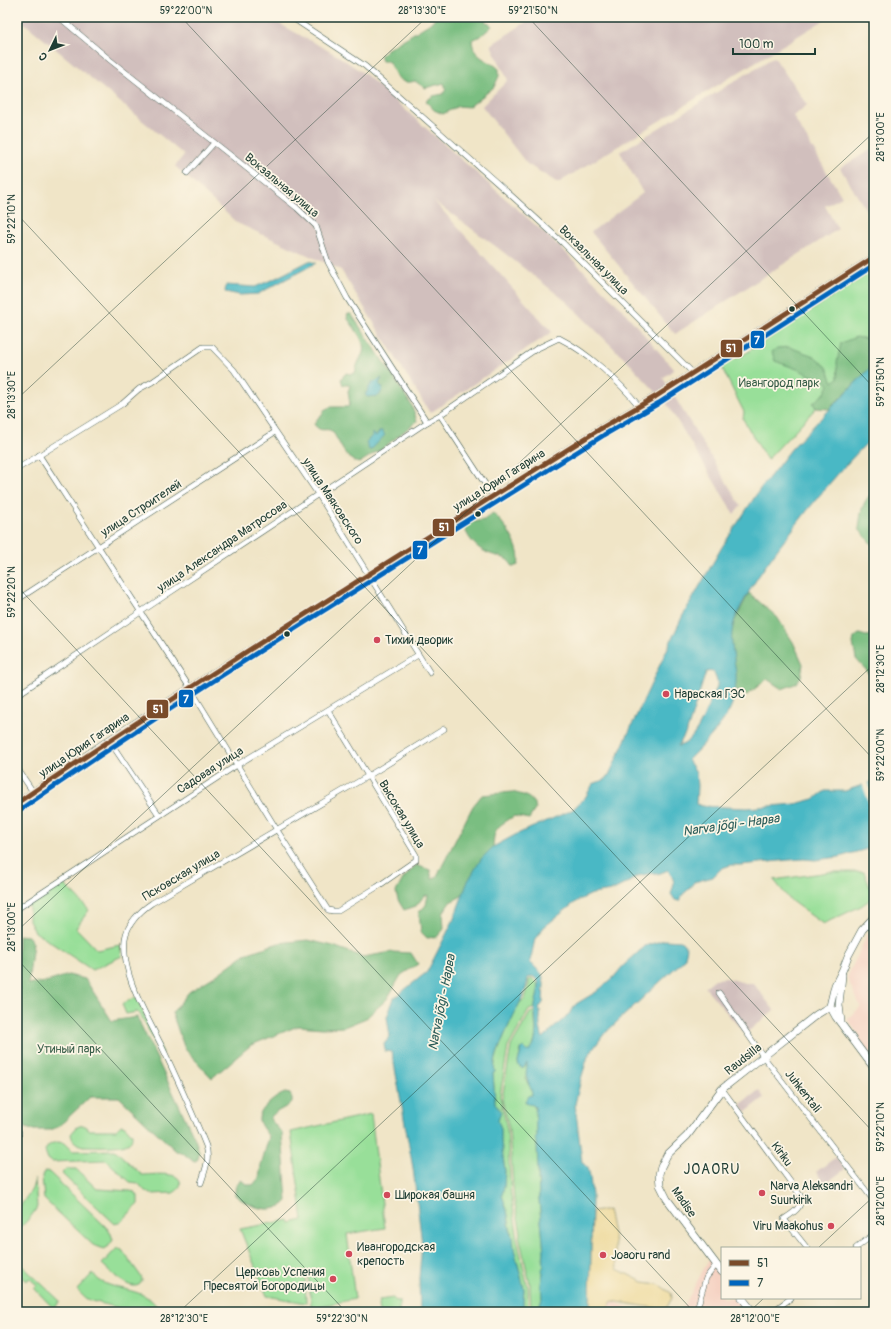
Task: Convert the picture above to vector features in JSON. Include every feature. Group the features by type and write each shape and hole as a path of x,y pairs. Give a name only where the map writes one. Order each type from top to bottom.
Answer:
{"street":[{"name":"Вокзальная улица","path":"59,17 296,208 316,226 328,262 347,298 427,422"},
{"name":"Вокзальная улица","path":"290,17 365,66 563,243 692,372"},
{"path":"187,173 214,143"},
{"name":"улица Юрия Гагарина","path":"17,803 109,740 190,688 874,257"},
{"name":"улица Александра Матросова","path":"17,695 427,422 440,416 536,349 559,338 571,344 605,371 639,406"},
{"name":"улица Маяковского","path":"39,455 122,404 140,389 203,347 212,347 234,370 318,494 430,673"},
{"path":"440,416 494,496"},
{"name":"улица Строителей","path":"17,600 275,432"},
{"path":"17,469 39,455 190,688 277,830"},
{"name":"Садовая улица","path":"17,909 236,765 418,655"},
{"name":"Высокая улица","path":"277,830 328,910 338,911 377,887 416,860 416,855 328,710"},
{"name":"Псковская улица","path":"201,1183 208,1160 208,1152 165,1053 132,984 125,959 125,938 130,924 144,909 368,776 444,729"},
{"path":"109,740 159,815"},
{"path":"17,768 33,792"},
{"path":"874,917 858,936 848,956 835,985 831,1007 844,1028 874,1068"},
{"path":"843,969 839,1006 840,1020 844,1028"},
{"name":"Juhkentali","path":"719,993 764,1056 874,1200"},
{"path":"831,1007 832,1002 835,1001 839,1006"},
{"name":"Raudsilla","path":"682,1142 722,1089 824,1010 831,1007"},
{"name":"Kiriku","path":"722,1089 800,1195 801,1203 799,1208 784,1219 806,1247"},
{"name":"Madise","path":"682,1142 668,1155 664,1161 659,1174 660,1185 667,1199 721,1271"},
{"path":"857,1247 874,1234"},
{"path":"696,1312 706,1278 716,1265"},
{"path":"743,1299 753,1312"},
{"path":"772,1312 790,1299"}],"shaded area":[{"path":"17,17 267,17 338,56 365,74 560,247 620,307 674,369 663,378 741,506 734,514 667,404 632,366 567,302 498,248 434,201 552,332 430,413 341,270 237,223 175,166 184,155"},
{"path":"534,17 829,17 558,183 527,164 482,106 508,80 491,45"},
{"path":"774,57 807,105 793,116 842,197 825,206 838,229 675,334 591,232 643,193 620,152"},
{"path":"874,148 874,223 840,168"},
{"path":"874,925 874,1060 859,1041 859,1035 847,1019 861,1007 847,978 866,937"},
{"path":"727,978 745,983 753,983 774,1010 745,1034 705,987 715,979"},
{"path":"759,1090 764,1098 746,1112 740,1105"},
{"path":"836,1157 845,1169 825,1184 816,1172"},
{"path":"709,1259 721,1275 721,1299 740,1299 749,1312 681,1312"},
{"path":"612,1301 639,1312 606,1312"}],"green space":[{"path":"437,17 488,17 485,21 492,26 481,36 472,40 473,46 478,55 499,69 499,76 494,87 469,107 458,106 443,114 434,110 426,101 433,96 443,94 446,89 444,83 425,88 415,81 405,82 398,78 388,61 382,61 380,56 386,50 429,24"},
{"name":"Ивангород парк","path":"874,269 874,351 833,390 767,460 743,419 744,412 719,362 740,357"},
{"path":"348,314 351,314 412,406 417,421 383,448 359,463 354,461 346,454 332,431 321,430 314,424 322,415 324,410 330,407 348,407 350,404 348,391 350,386 343,385 341,379 346,373 355,373 362,355 363,346 357,331 348,319"},
{"path":"856,337 874,340 874,364 829,409 816,408 813,403 825,393 829,385 824,379 812,376 775,361 772,352 777,348 789,347 814,356 827,367 833,382 838,378 837,362 841,343"},
{"path":"874,491 874,547 859,529 864,504"},
{"path":"493,513 508,530 512,537 518,552 518,565 513,567 504,558 480,549 469,538 464,527 467,523 484,520"},
{"path":"749,593 777,617 793,642 803,664 801,677 795,684 782,689 767,679 747,695 735,689 736,674 731,633 735,620"},
{"path":"859,634 866,636 874,635 874,684 869,673 856,659 853,643 854,638"},
{"path":"512,792 530,798 536,808 529,819 514,816 498,828 494,835 493,847 482,858 468,881 464,892 460,897 450,902 443,913 444,929 437,937 427,938 421,932 419,912 426,905 428,895 424,896 416,906 404,910 398,900 396,892 403,879 416,865 430,870 432,879 436,878 473,806 482,795"},
{"path":"829,872 864,872 874,897 861,906 823,924 790,900 774,880"},
{"path":"63,883 89,910 76,928 97,950 120,945 122,956 92,970 35,932 29,920 29,904"},
{"name":"Утиный парк","path":"18,935 28,936 33,943 28,984 47,982 68,975 85,979 112,1021 137,1017 195,1139 199,1152 198,1159 194,1162 183,1153 176,1151 119,1097 90,1097 58,1127 50,1130 32,1130 26,1128 17,1119"},
{"path":"308,940 333,946 363,957 392,952 411,953 418,964 401,975 387,999 366,1018 344,1027 323,1028 298,1026 251,1045 212,1078 185,1049 172,1013 189,992 218,974 245,954 279,943"},
{"path":"532,978 539,985 535,1008 529,1010 508,1047 500,1096 507,1129 511,1194 516,1234 528,1288 528,1312 524,1312 524,1289 514,1249 507,1210 502,1195 505,1171 501,1143 501,1129 498,1121 500,1109 495,1103 493,1073 495,1072 496,1058 503,1038 520,1003 525,998 529,980"},
{"path":"136,997 163,1053 161,1054 140,1014 137,1012 126,1014 122,1004"},
{"path":"535,1011 536,1033 534,1043 528,1052 527,1050 521,1049 518,1063 519,1066 524,1068 527,1062 526,1080 532,1090 532,1095 528,1096 525,1102 533,1104 536,1113 539,1200 544,1252 544,1265 541,1284 542,1298 540,1305 535,1312 531,1312 530,1284 519,1236 521,1233 514,1199 509,1128 502,1099 511,1046 530,1013"},
{"path":"285,1093 290,1094 292,1102 274,1114 270,1119 282,1133 287,1201 281,1206 275,1208 261,1208 253,1206 240,1199 235,1195 235,1189 236,1185 241,1180 247,1185 253,1185 259,1178 269,1137 259,1120 259,1116 268,1104"},
{"path":"371,1114 385,1228 347,1234 355,1299 316,1307 311,1305 308,1273 305,1274 306,1303 267,1296 240,1229 289,1220 290,1223 303,1220 291,1132"},
{"path":"83,1125 90,1130 116,1130 121,1125 125,1126 132,1134 132,1138 129,1142 120,1145 83,1146 72,1139 71,1134 77,1127"},
{"path":"58,1142 64,1143 72,1151 115,1150 142,1175 163,1174 174,1176 180,1181 180,1187 173,1193 151,1194 146,1192 138,1183 130,1182 106,1160 52,1162 48,1159 45,1151 47,1147"},
{"path":"66,1169 76,1169 97,1189 135,1192 138,1196 138,1204 122,1221 115,1224 63,1175 62,1173"},
{"path":"47,1171 107,1228 113,1240 108,1247 103,1249 93,1245 44,1199 42,1176 44,1172"},
{"path":"35,1179 37,1207 28,1220 17,1230 17,1211 32,1189"},
{"path":"117,1248 122,1250 140,1275 142,1282 140,1284 131,1286 125,1283 102,1264"},
{"path":"17,1261 60,1301 54,1309 34,1288 37,1285 29,1278 27,1281 17,1274"},
{"path":"93,1273 102,1282 134,1292 149,1299 155,1304 160,1312 135,1312 85,1298 77,1290"},
{"path":"393,1298 396,1301 399,1301 399,1312 379,1312 379,1300"}],"sand":[{"name":"Joaoru rand","path":"608,1210 614,1238 617,1269 643,1282 658,1284 671,1293 672,1298 667,1307 661,1309 612,1301 606,1312 589,1312 592,1212"}],"water":[{"path":"309,261 316,263 258,294 240,295 225,292 226,285 255,287"},
{"name":"Narva jõgi - Нарва","path":"874,364 874,436 839,472 797,524 758,576 735,619 732,633 732,646 736,677 735,692 732,703 721,724 688,760 696,772 696,804 702,806 747,808 795,804 814,799 825,791 845,791 874,781 874,847 839,857 815,860 804,859 731,865 722,868 713,877 694,882 679,901 675,900 671,894 674,882 668,870 658,874 654,873 637,876 611,891 592,894 577,901 544,927 535,939 530,962 542,974 544,984 543,1003 539,1008 540,1026 543,1038 571,1012 576,1004 596,992 613,978 623,966 645,946 664,940 681,941 687,948 684,960 604,1034 588,1056 581,1079 575,1104 582,1162 588,1168 592,1196 589,1312 535,1312 542,1298 541,1284 544,1264 539,1200 537,1143 535,1139 537,1137 537,1128 535,1107 525,1101 528,1096 532,1095 526,1077 527,1063 523,1069 519,1066 518,1062 522,1048 523,1047 528,1052 532,1048 536,1036 535,1005 539,986 537,980 532,976 528,978 524,994 500,1045 496,1056 495,1072 493,1073 495,1103 501,1111 498,1121 501,1128 501,1143 505,1171 502,1195 507,1210 514,1249 524,1289 524,1312 420,1312 419,1278 422,1244 413,1168 392,1052 385,1051 384,1044 390,1037 387,1017 394,998 427,972 453,921 468,881 481,859 493,847 515,835 572,810 585,798 593,784 606,779 609,775 682,617 722,547 760,489 792,448","holes":["713,671 717,680 717,686 698,729 689,740 678,746 687,731 706,672"]},
{"path":"382,378 379,384 383,388 379,396 367,397 365,395 371,384"},
{"path":"380,431 382,431 385,435 371,450 369,450 366,442 372,436 372,433 376,436"}],"pier":[{"path":"868,781 874,800 874,818 862,783"}],"transit line":[{"name":"51","path":"17,803 161,707 307,613 600,429 655,397 874,257"},
{"name":"7","path":"21,809 237,666 604,435 659,403 874,265"}],"place":[{"name":"Тихий дворик","path":"377,640"},
{"name":"Нарвская ГЭС","path":"666,694"},
{"name":"Narva Aleksandri Suurkirik","path":"762,1193"},
{"name":"Широкая башня","path":"387,1195"},
{"name":"Viru Maakohus","path":"831,1226"},
{"name":"Ивангородская крепость","path":"349,1254"},
{"name":"Joaoru rand","path":"603,1255"},
{"name":"Церковь Успения Пресвятой Богородицы","path":"333,1279"}],"district":[{"name":"JOAORU","path":"712,1169"}]}
